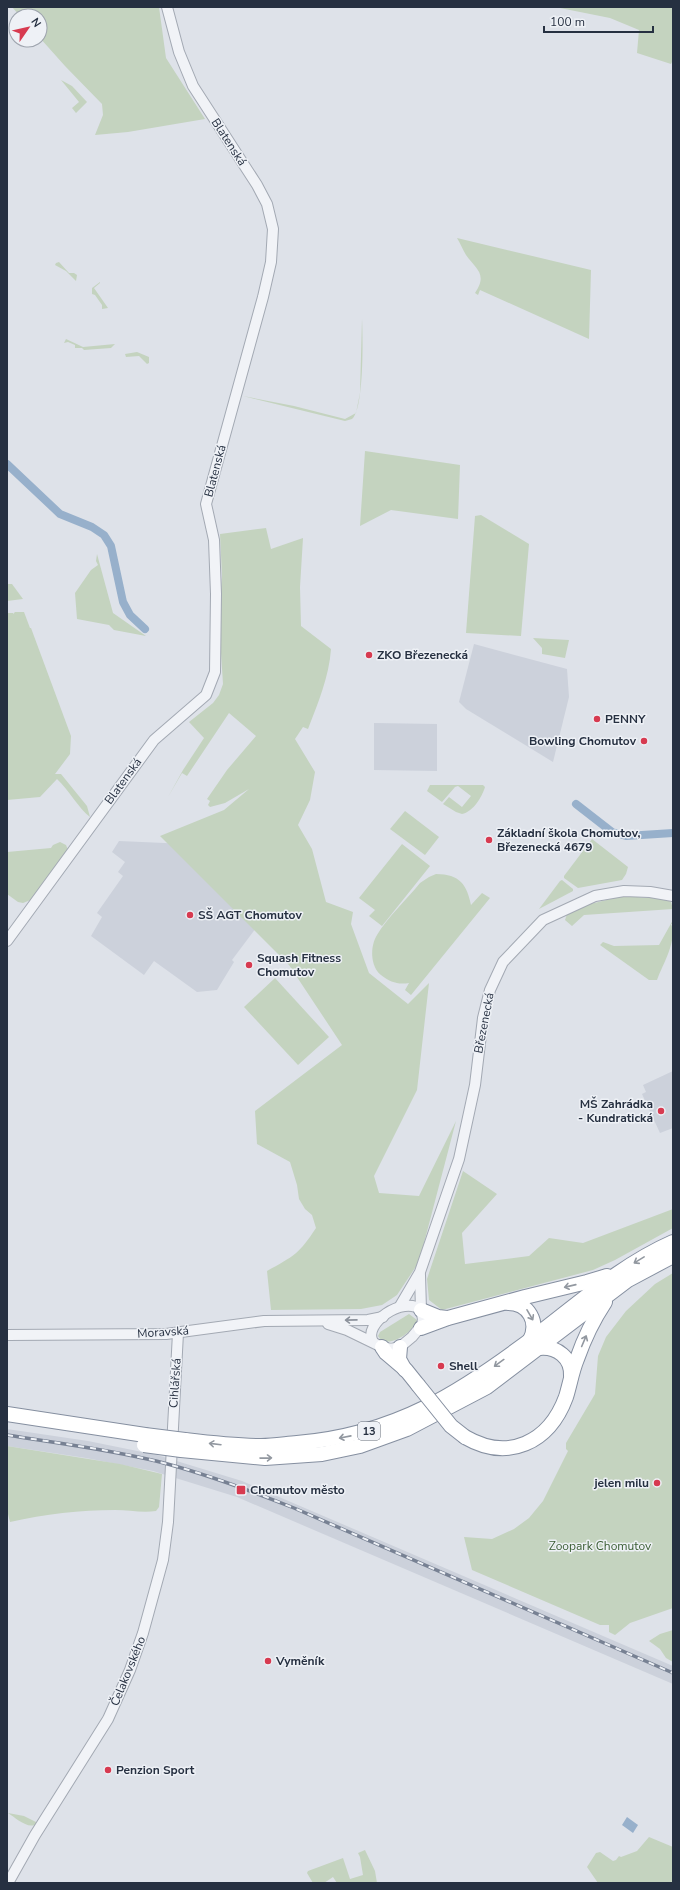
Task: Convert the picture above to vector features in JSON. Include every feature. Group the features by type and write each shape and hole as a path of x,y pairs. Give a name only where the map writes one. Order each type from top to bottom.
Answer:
{"highway":[{"name":"13","path":"534,1344 621,1271 659,1248 673,1242"},
{"name":"13","path":"7,1422 183,1445 262,1446 320,1441 356,1435 402,1419 453,1394 534,1344 628,1280 673,1256"},
{"path":"421,1328 448,1318 587,1282 621,1271"},
{"path":"400,1348 399,1358 406,1370 451,1426 465,1438 477,1444 491,1448 510,1449 535,1440 552,1423 565,1398 577,1359 594,1318 611,1293"},
{"path":"508,1303 521,1305 531,1316 534,1325 534,1344 553,1349 562,1354 570,1367 571,1378"},
{"path":"421,1310 438,1317 448,1318"},
{"path":"377,1344 386,1354 406,1370"},
{"name":"13","path":"7,1414 144,1440"}],"street":[{"name":"Blatenská","path":"7,941 154,740 206,695 215,672 216,594 214,540 206,504 263,297 271,262 273,229 267,204 257,185 193,86 179,52 167,7"},
{"name":"Březenecká","path":"420,1272 459,1159 475,1085 483,1018 490,990 504,962 544,920 595,896 624,891 650,892 673,896"},
{"path":"377,1344 370,1334 371,1328 383,1317 400,1306 420,1272"},
{"path":"318,1321 347,1330 391,1349 400,1348 421,1328 423,1318 421,1310 420,1272"},
{"path":"400,1306 410,1305 421,1310"},
{"name":"Moravská","path":"7,1335 178,1333 264,1321 368,1320 383,1317"},
{"name":"Cihlářská","path":"171,1433 178,1333"},
{"name":"Čelakovského","path":"8,1883 35,1835 108,1719 130,1670 143,1633 163,1560 168,1522 171,1433"}],"shaded area":[{"path":"474,644 567,669 569,697 553,762 466,709 459,702"},
{"path":"374,723 437,724 437,771 374,770"},
{"name":"SŠ AGT Chomutov","path":"119,841 233,846 259,924 232,960 234,962 217,990 197,992 154,961 144,975 91,936 102,917 97,913 123,876 118,872 125,862 112,852"},
{"name":"MŠ Zahrádka - Kundratická","path":"673,1071 673,1128 660,1133 642,1094 646,1092 643,1085"},
{"path":"7,1429 88,1441 157,1455 242,1481 673,1666 673,1684 237,1497 153,1471 86,1458 7,1446"}],"green space":[{"path":"12,7 159,7 166,58 205,119 128,132 95,135 103,115 102,104 48,47 48,8"},
{"path":"555,7 673,7 673,60 671,64 637,53 639,30 610,18"},
{"path":"61,80 72,86 87,102 76,113 72,108 79,102"},
{"path":"457,238 591,270 589,339 480,290 478,295 475,293 479,286 481,276 477,268 466,255"},
{"path":"59,262 69,273 74,273 77,275 76,281 66,271 55,265"},
{"path":"100,282 94,288 108,308 102,309 102,305 95,295 92,294 92,288"},
{"path":"362,319 362,372 360,393"},
{"path":"66,339 83,347 115,344 111,348 84,350 82,348 75,348 75,345 68,342 64,343"},
{"path":"137,352 149,357 149,363 147,364 139,356 126,357 125,354"},
{"path":"243,396 294,406 345,419 356,413 352,419 345,421"},
{"path":"365,451 460,465 458,519 391,510 360,526"},
{"path":"481,515 529,544 521,636 466,633 475,516"},
{"path":"266,528 271,549 303,538 300,587 301,626 331,649 328,670 308,729 303,727 295,739 315,772 310,800 298,825 312,849 326,902 353,912 351,924 369,973 408,1004 429,983 417,1090 374,1176 379,1193 419,1196 456,1121 419,1262 397,1295 382,1305 361,1309 271,1310 267,1271 295,1254 305,1244 316,1228 312,1215 305,1209 299,1199 297,1185 290,1162 257,1144 255,1111 342,1045 289,965 160,836 224,810 249,789 225,803 210,807 208,805 210,801 207,799 227,770 256,736 229,713 187,776 182,773 168,797 183,770 204,738 189,722 213,703 219,695 223,684 219,622 222,576 220,534"},
{"path":"97,554 113,613 146,636 114,630 109,625 77,619 75,593 91,570 98,565 96,561"},
{"path":"7,584 12,584 23,599 7,601"},
{"path":"15,612 24,612 71,736 70,754 55,774 61,774 87,806 90,817 57,779 40,797 7,800 7,613 13,614"},
{"path":"533,638 569,640 565,658 542,654 542,648"},
{"path":"430,785 483,785 485,787 476,804 466,813 462,814 443,804 449,797 462,807 471,796 458,786 455,787 442,802 427,791"},
{"path":"405,811 439,837 425,855 390,829"},
{"path":"592,839 628,867 626,874 622,880 578,888 564,878 564,876"},
{"path":"60,842 66,845 68,850 33,899 23,903 18,902 7,894 7,852 51,848 53,845"},
{"path":"402,844 430,866 382,926 369,916 375,910 359,898"},
{"path":"436,874 451,876 461,882 467,892 471,905 482,893 490,898 411,995 405,990 409,983 401,984 391,981 377,971 372,956 373,945 377,935 386,922 420,883"},
{"path":"562,880 573,889 573,891 539,909 560,881"},
{"path":"623,896 666,899 671,902 673,909 584,915 572,926 565,920 567,914 586,905"},
{"path":"673,920 673,924 671,924 673,937 657,980 649,980 600,945 603,942 614,946 659,945"},
{"path":"275,978 329,1037 298,1065 244,1007"},
{"path":"463,1171 497,1194 462,1233 465,1264 529,1256 549,1238 583,1243 673,1209 673,1228 615,1260 593,1270 442,1310 429,1300 427,1279"},
{"name":"Zoopark Chomutov","path":"673,1273 673,1608 630,1623 615,1635 609,1632 609,1625 600,1625 472,1570 464,1537 492,1539 514,1529 529,1518 543,1501 568,1451 566,1449 566,1443 595,1394 598,1356 606,1337 626,1311 655,1284"},
{"path":"409,1314 417,1320 411,1330 393,1341 387,1342 378,1336 380,1332"},
{"path":"7,1446 120,1464 162,1474 159,1507 156,1511 151,1512 102,1510 62,1513 10,1522 7,1510"},
{"path":"673,1630 673,1662 666,1658 660,1649 649,1641 660,1634"},
{"path":"8,1813 24,1816 38,1823 31,1826 27,1825"},
{"path":"649,1837 673,1847 673,1883 598,1883 587,1867 596,1853 600,1852 613,1861 619,1856 621,1857 637,1851"},
{"path":"365,1850 375,1871 377,1883 337,1883 333,1877 324,1883 313,1883 307,1873 308,1871 343,1858 350,1879 363,1875 358,1853"}],"water":[{"path":"627,1817 638,1825 633,1833 622,1825"}],"waterway":[{"path":"7,464 60,514 92,527 104,535 111,546 123,602 130,615 145,629"},
{"path":"576,804 612,832 626,836 673,833"}],"railway":[{"path":"7,1435 82,1446 138,1457 226,1482 294,1508 673,1673"}],"place":[{"name":"ZKO Březenecká","path":"369,655"},
{"name":"PENNY","path":"597,719"},
{"name":"Bowling Chomutov","path":"644,741"},
{"name":"Základní škola Chomutov, Březenecká 4679","path":"489,840"},
{"name":"SŠ AGT Chomutov","path":"190,915"},
{"name":"Squash Fitness Chomutov","path":"249,965"},
{"name":"MŠ Zahrádka - Kundratická","path":"661,1111"},
{"name":"Shell","path":"441,1366"},
{"name":"jelen milu","path":"657,1483"},
{"name":"Chomutov město","path":"241,1490"},
{"name":"Vyměník","path":"268,1661"},
{"name":"Penzion Sport","path":"108,1770"}]}
